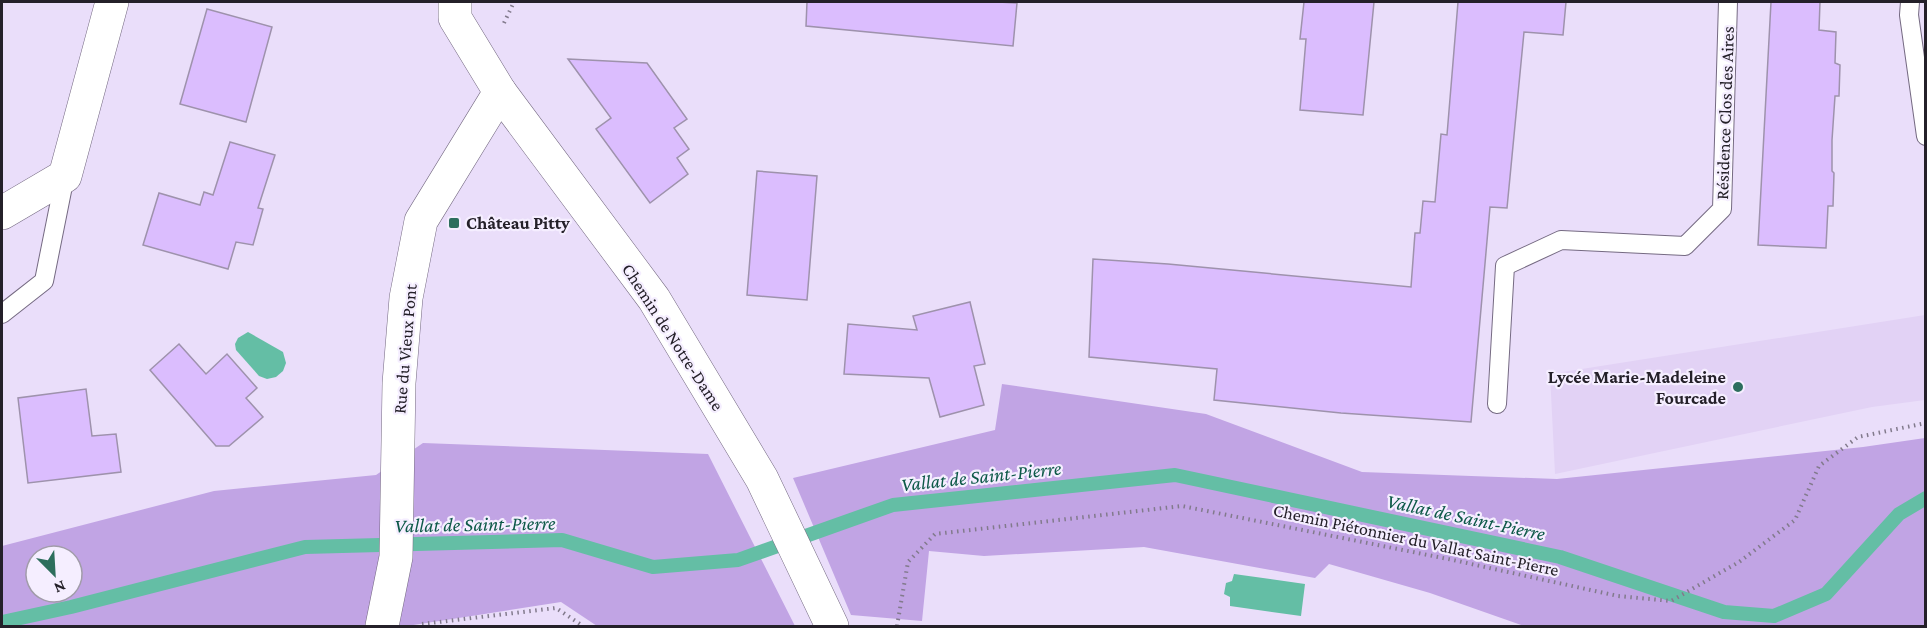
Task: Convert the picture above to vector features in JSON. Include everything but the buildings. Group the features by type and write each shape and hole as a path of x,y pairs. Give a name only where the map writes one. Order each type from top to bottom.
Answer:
{"street":[{"path":"2,213 65,176 112,2"},
{"name":"Chemin de Notre-Dame","path":"455,2 455,18 500,92 654,299 762,478 831,624"},
{"name":"Rue du Vieux Pont","path":"382,627 396,544 399,383 406,298 421,221 500,92"}],"lane":[{"name":"Résidence Clos des Aires","path":"1497,404 1505,266 1561,240 1684,246 1722,208 1728,2"},
{"path":"1910,2 1909,15 1926,136"},
{"path":"2,314 44,281 65,176"}],"path":[{"name":"Chemin Piétonnier du Vallat Saint-Pierre","path":"897,627 908,562 935,534 1182,506 1453,560 1618,596 1671,601 1739,562 1795,520 1819,466 1858,437 1907,425 1926,423"},
{"path":"415,625 556,608 583,627"}],"shaded area":[{"name":"Lycée Marie-Madeleine Fourcade","path":"1925,315 1925,400 1872,407 1555,474 1550,374"},
{"path":"248,332 283,352 286,363 283,371 276,377 267,379 259,376 236,350 235,344 238,338"},
{"path":"1002,384 1206,414 1362,472 1557,479 1863,447 1925,438 1925,626 1524,626 1430,593 1329,564 1315,578 1144,547 984,556 929,551 922,621 851,615 793,478 995,430"},
{"path":"423,443 708,454 795,626 597,626 561,602 407,626 2,626 2,546 214,491 376,475"},
{"path":"1234,574 1305,584 1301,616 1230,606 1230,597 1224,594 1226,583 1232,581"}],"waterway":[{"name":"Vallat de Saint-Pierre","path":"2,622 71,607 305,547 562,540 653,567 738,560 893,505 1175,475 1560,557 1724,612 1774,616 1826,594 1899,514 1926,498"}],"place":[{"name":"Château Pitty","path":"454,223"},
{"name":"Lycée Marie-Madeleine Fourcade","path":"1738,387"}]}
